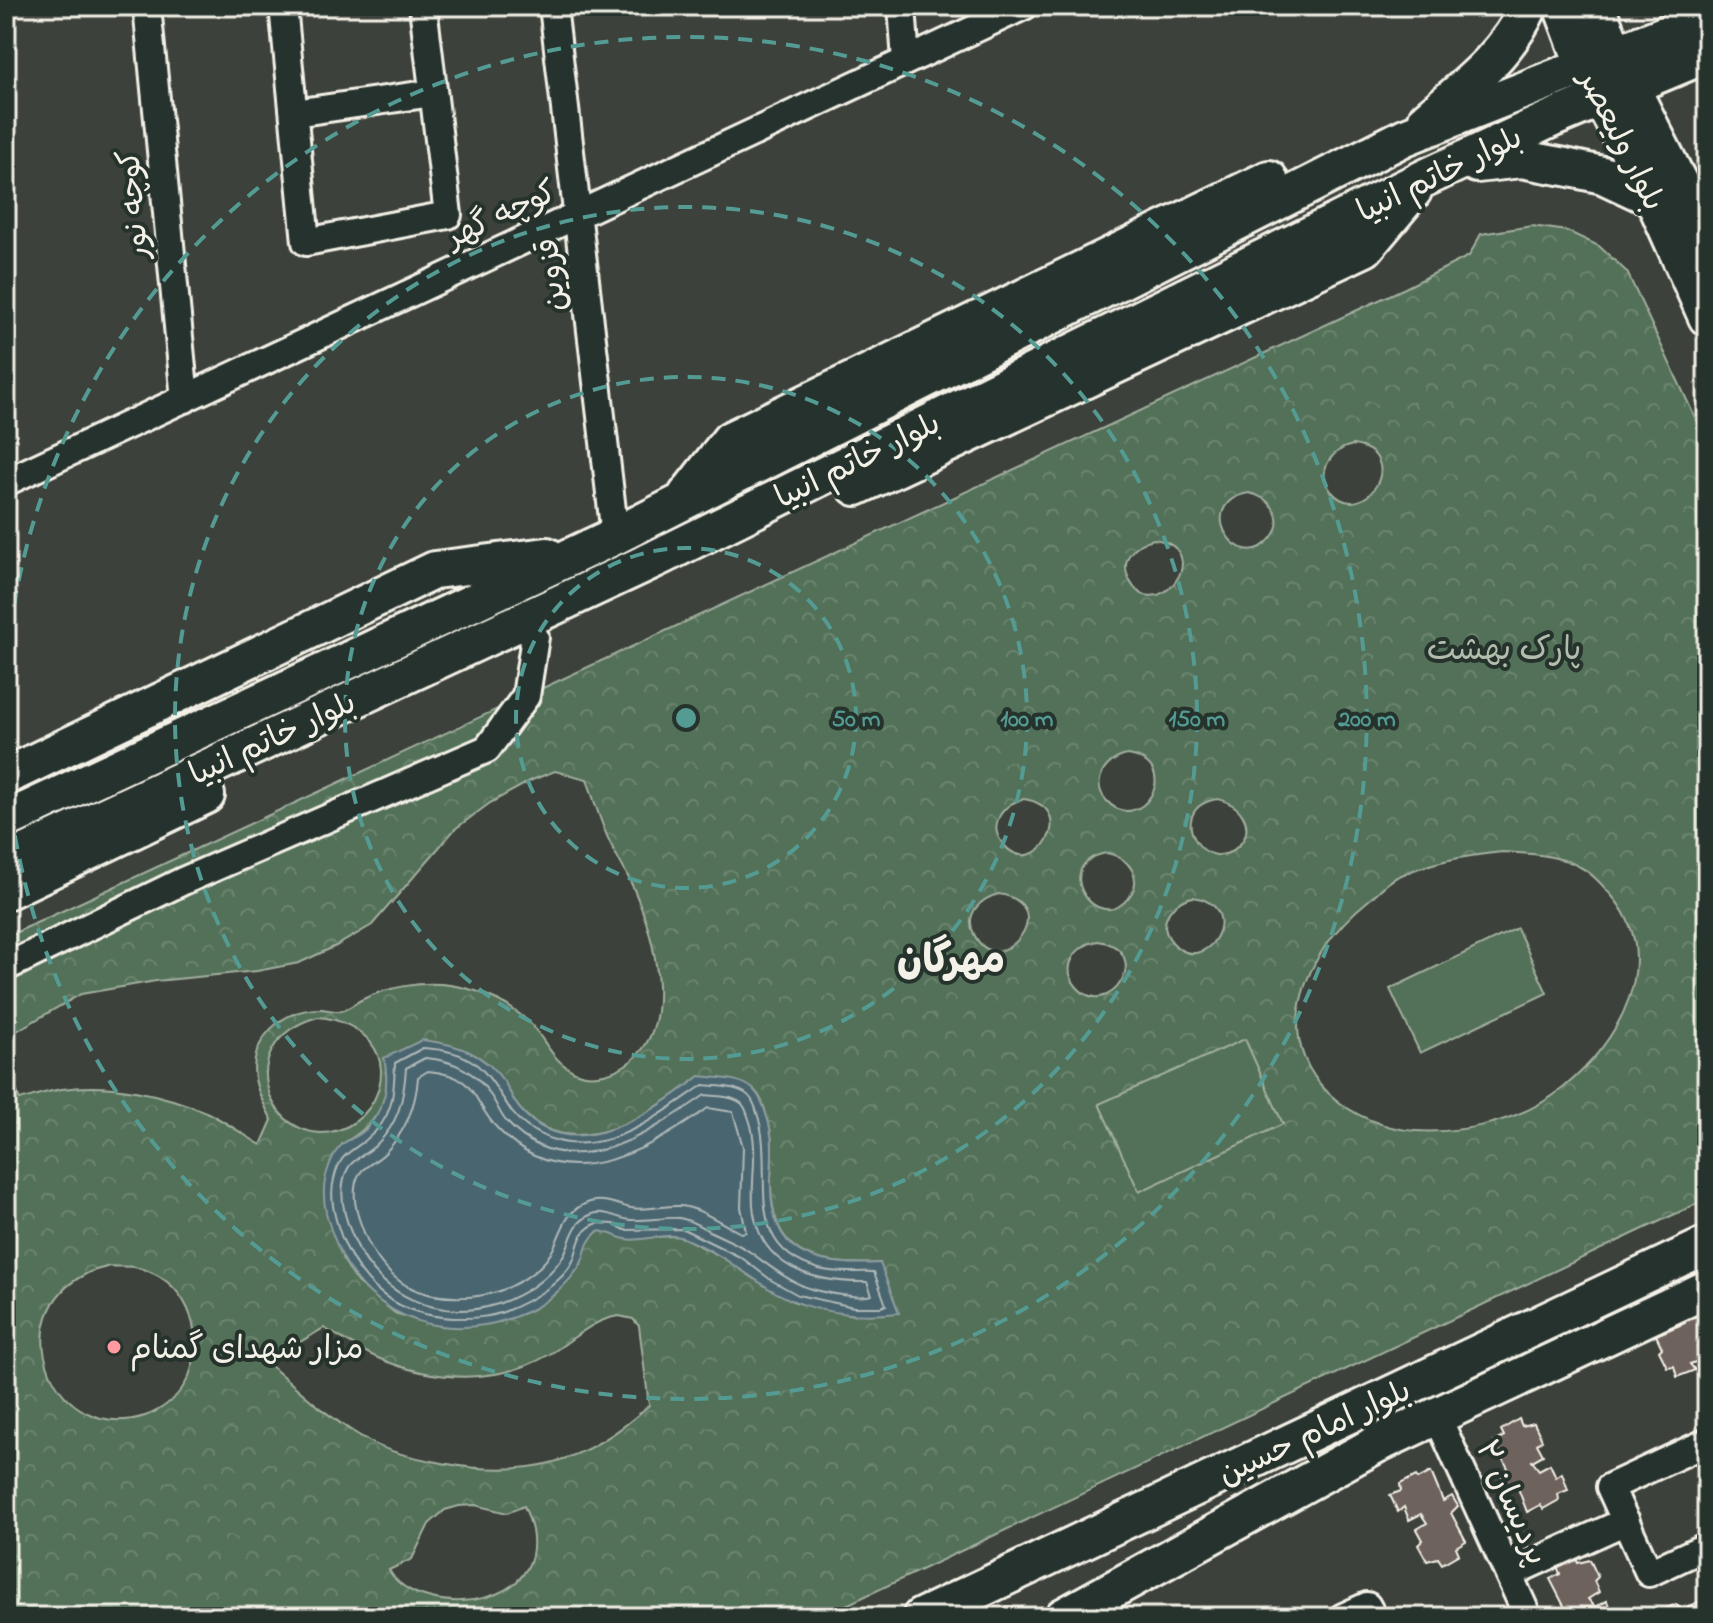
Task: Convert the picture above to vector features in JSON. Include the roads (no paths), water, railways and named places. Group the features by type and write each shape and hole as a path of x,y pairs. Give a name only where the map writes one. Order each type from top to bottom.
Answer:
{"main road":[{"path":"1405,139 1506,47 1529,6"},
{"name":"بلوار ولیعصر","path":"1562,6 1683,188 1707,241"},
{"name":"بلوار ولیعصر","path":"1596,6 1608,77 1654,199 1707,317"},
{"name":"بلوار خاتم انبیا","path":"6,862 657,558 1437,173 1707,18"},
{"name":"بلوار خاتم انبیا","path":"6,820 615,536 1405,139 1608,77 1707,54"},
{"path":"680,504 730,440 1339,145 1405,139 1433,142 1439,154 1437,173"},
{"path":"6,891 535,637 1365,248 1437,173 1521,159 1603,175 1654,199"},
{"path":"1022,331 1039,369"},
{"path":"6,776 435,570 580,552"},
{"name":"بلوار امام حسین","path":"921,1617 1707,1245"},
{"name":"بلوار امام حسین","path":"1063,1617 1375,1445 1707,1289"},
{"path":"1353,1412 1375,1445"}],"street":[{"name":"کوچه نور","path":"147,6 185,399"},
{"path":"283,6 306,242 448,215 423,6"},
{"name":"قزوین","path":"553,6 615,536"},
{"path":"902,6 906,61"},
{"name":"کوچه گهر","path":"6,482 1024,6"},
{"path":"294,113 433,93"},
{"path":"6,967 183,881 487,749 526,696 535,637"},
{"name":"پردیسان ۲","path":"1436,1414 1528,1617"},
{"path":"1707,1442 1610,1487 1649,1573 1707,1546"},
{"path":"1509,1574 1626,1521"},
{"path":"1343,1617 1367,1606 1373,1617"}],"water":[{"path":"422,1040 458,1047 479,1057 505,1083 521,1110 542,1127 564,1135 588,1135 612,1129 660,1105 700,1076 748,1085 760,1099 769,1125 772,1204 777,1224 787,1240 799,1251 815,1258 856,1264 880,1263 899,1313 848,1314 815,1308 783,1296 716,1254 683,1238 668,1236 636,1240 598,1231 569,1280 550,1298 529,1311 472,1327 417,1321 392,1310 370,1294 352,1272 331,1229 324,1188 329,1165 337,1150 365,1130 377,1114 386,1088 384,1058"}],"place":[{"name":"مزار شهدای گمنام","path":"114,1347"}],"district":[{"name":"مهرگان","path":"951,958"}],"park label":[{"name":"پارک بهشت","path":"1504,648"}]}
